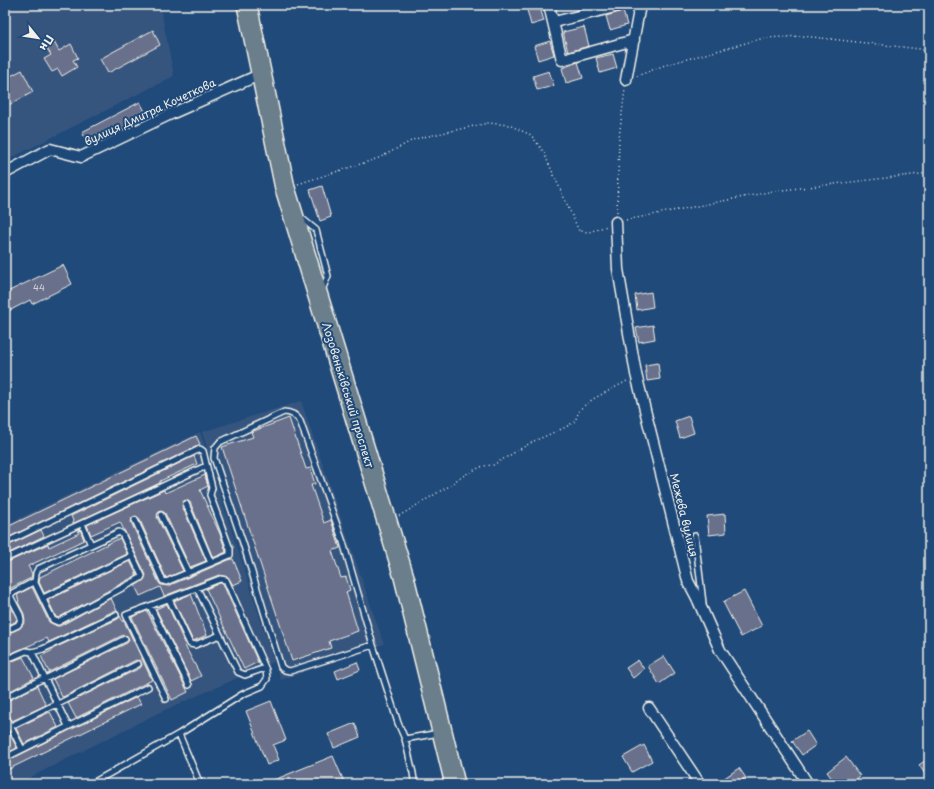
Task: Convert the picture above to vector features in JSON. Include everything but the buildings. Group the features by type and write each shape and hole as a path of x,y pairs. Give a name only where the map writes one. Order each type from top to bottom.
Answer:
{"highway":[{"path":"243,5 251,28"},
{"name":"Лозовеньківський проспект","path":"247,5 285,188 404,577 455,784"},
{"path":"251,28 254,5"}],"street":[{"path":"549,5 562,60 634,40"},
{"path":"626,80 640,5"},
{"path":"554,22 615,7"},
{"name":"вулиця Дмитра Кочеткова","path":"5,173 50,149 81,157 173,112 261,74"},
{"name":"Межева вулиця","path":"616,222 618,269 636,374 688,582 720,650 808,784"},
{"path":"649,708 700,784"}],"lane":[{"path":"373,644 290,671 281,667 243,544 214,458 215,448 220,442 284,412 292,413 298,418 343,542 373,644 398,723 405,739 413,773 413,784"},
{"path":"5,543 200,449 203,451 212,488 210,495 230,549 230,555 166,582 163,581 136,520"},
{"path":"5,560 206,466"},
{"path":"186,504 212,562"},
{"path":"161,515 188,572"},
{"path":"82,524 91,545"},
{"path":"119,532 122,534 132,556 142,576 141,578 58,622 53,620 35,581 38,569 119,532"},
{"path":"695,536 704,614"},
{"path":"43,598 132,556"},
{"path":"91,784 179,734 243,694 262,686 267,679 265,668 226,580 220,579 126,615 166,700"},
{"path":"5,631 18,625 21,620 20,615 7,595 35,581"},
{"path":"197,588 236,670 240,674 245,675 265,668"},
{"path":"169,598 190,644 195,645 220,635"},
{"path":"150,606 189,685"},
{"path":"5,660 21,653 43,649 116,615"},
{"path":"5,698 125,639"},
{"path":"32,652 68,726"},
{"path":"8,728 138,664"},
{"path":"5,758 148,687"},
{"path":"5,716 8,728 22,749"},
{"path":"405,739 443,733"},
{"path":"179,734 200,784"}],"path":[{"path":"616,222 619,138 626,80 665,65 764,38 803,36 920,49 929,52"},
{"path":"285,188 379,158 415,139 488,123 509,124 531,135 543,151 579,231 589,232 616,222 774,192 929,173"},
{"path":"388,524 422,501 452,485 455,480 483,466 493,465 534,440 566,427 575,421 580,409 588,402 606,391 626,382 636,374"}],"shaded area":[{"path":"5,5 160,5 174,76 5,161"},
{"path":"301,401 384,644 281,680 202,432"},
{"path":"200,432 274,662 156,714 17,784 5,784 5,525"}]}
